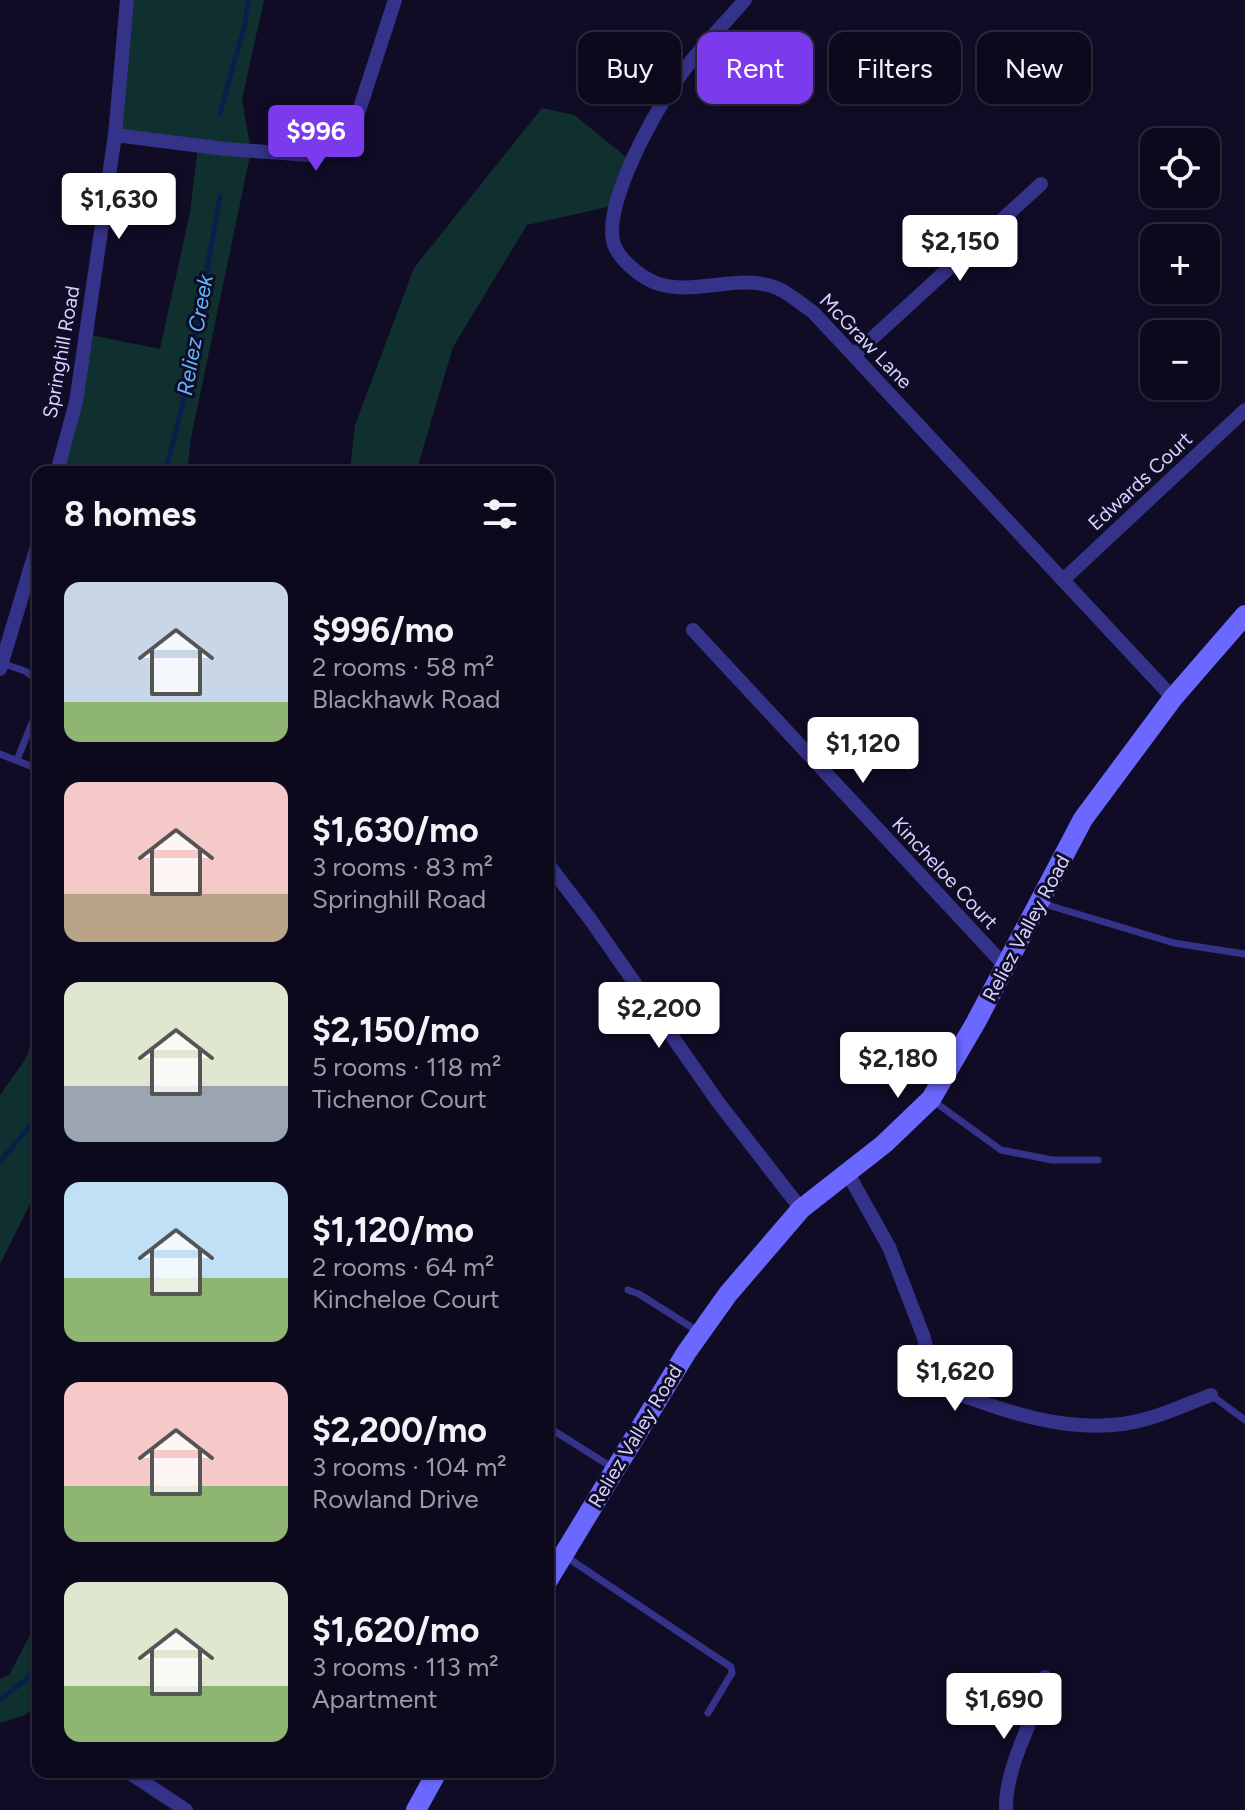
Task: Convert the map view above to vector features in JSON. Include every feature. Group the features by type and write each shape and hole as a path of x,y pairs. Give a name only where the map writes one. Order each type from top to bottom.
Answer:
{"main road":[{"name":"Reliez Valley Road","path":"554,1570 728,1294 801,1209 884,1144 931,1099 976,1022 1083,819 1173,698 1245,615"},
{"path":"416,1810 434,1778"}],"street":[{"name":"Springhill Road","path":"59,466 76,402 115,135 127,0"},
{"path":"115,135 225,149 309,155 332,145 353,129 395,0"},
{"name":"McGraw Lane","path":"745,0 683,71 630,160 612,219 614,246 632,269 656,283 678,287 751,281 778,288 813,312 1173,698"},
{"path":"854,355 1041,184"},
{"name":"Edwards Court","path":"1063,580 1245,410"},
{"path":"0,664 32,562"},
{"name":"Kincheloe Court","path":"693,630 1005,966"},
{"path":"554,872 718,1102 801,1209"},
{"path":"847,1172 889,1247 923,1335 937,1386 1017,1416 1054,1423 1094,1425 1151,1418 1211,1395"},
{"path":"1006,1810 1006,1791 1039,1705 1045,1677"},
{"path":"137,1778 186,1810"}],"lane":[{"path":"0,664 32,676"},
{"path":"17,760 32,723"},
{"path":"0,754 32,766"},
{"path":"1039,902 1174,943 1245,954"},
{"path":"931,1099 1001,1150 1052,1160 1098,1160"},
{"path":"628,1290 701,1333"},
{"path":"1211,1395 1245,1420"},
{"path":"554,1431 615,1469"},
{"path":"563,1554 731,1667 732,1673 708,1713"}],"green space":[{"path":"127,0 264,0 242,99 251,151 188,466 58,466 86,334 160,349 190,213 198,146 115,135"},
{"path":"542,108 574,115 630,160 616,205 527,225 453,347 418,466 351,466 355,425 414,268"},
{"path":"32,1042 32,1200 0,1264 0,1095 25,1060"},
{"path":"32,1631 32,1708 26,1715 0,1723 0,1679 9,1675"}],"waterway":[{"name":"Reliez Creek","path":"220,113 245,24 248,0"},
{"name":"Reliez Creek","path":"167,466 182,408 220,197"},
{"name":"Reliez Creek","path":"0,1162 32,1123"},
{"path":"0,1700 32,1675"}]}
